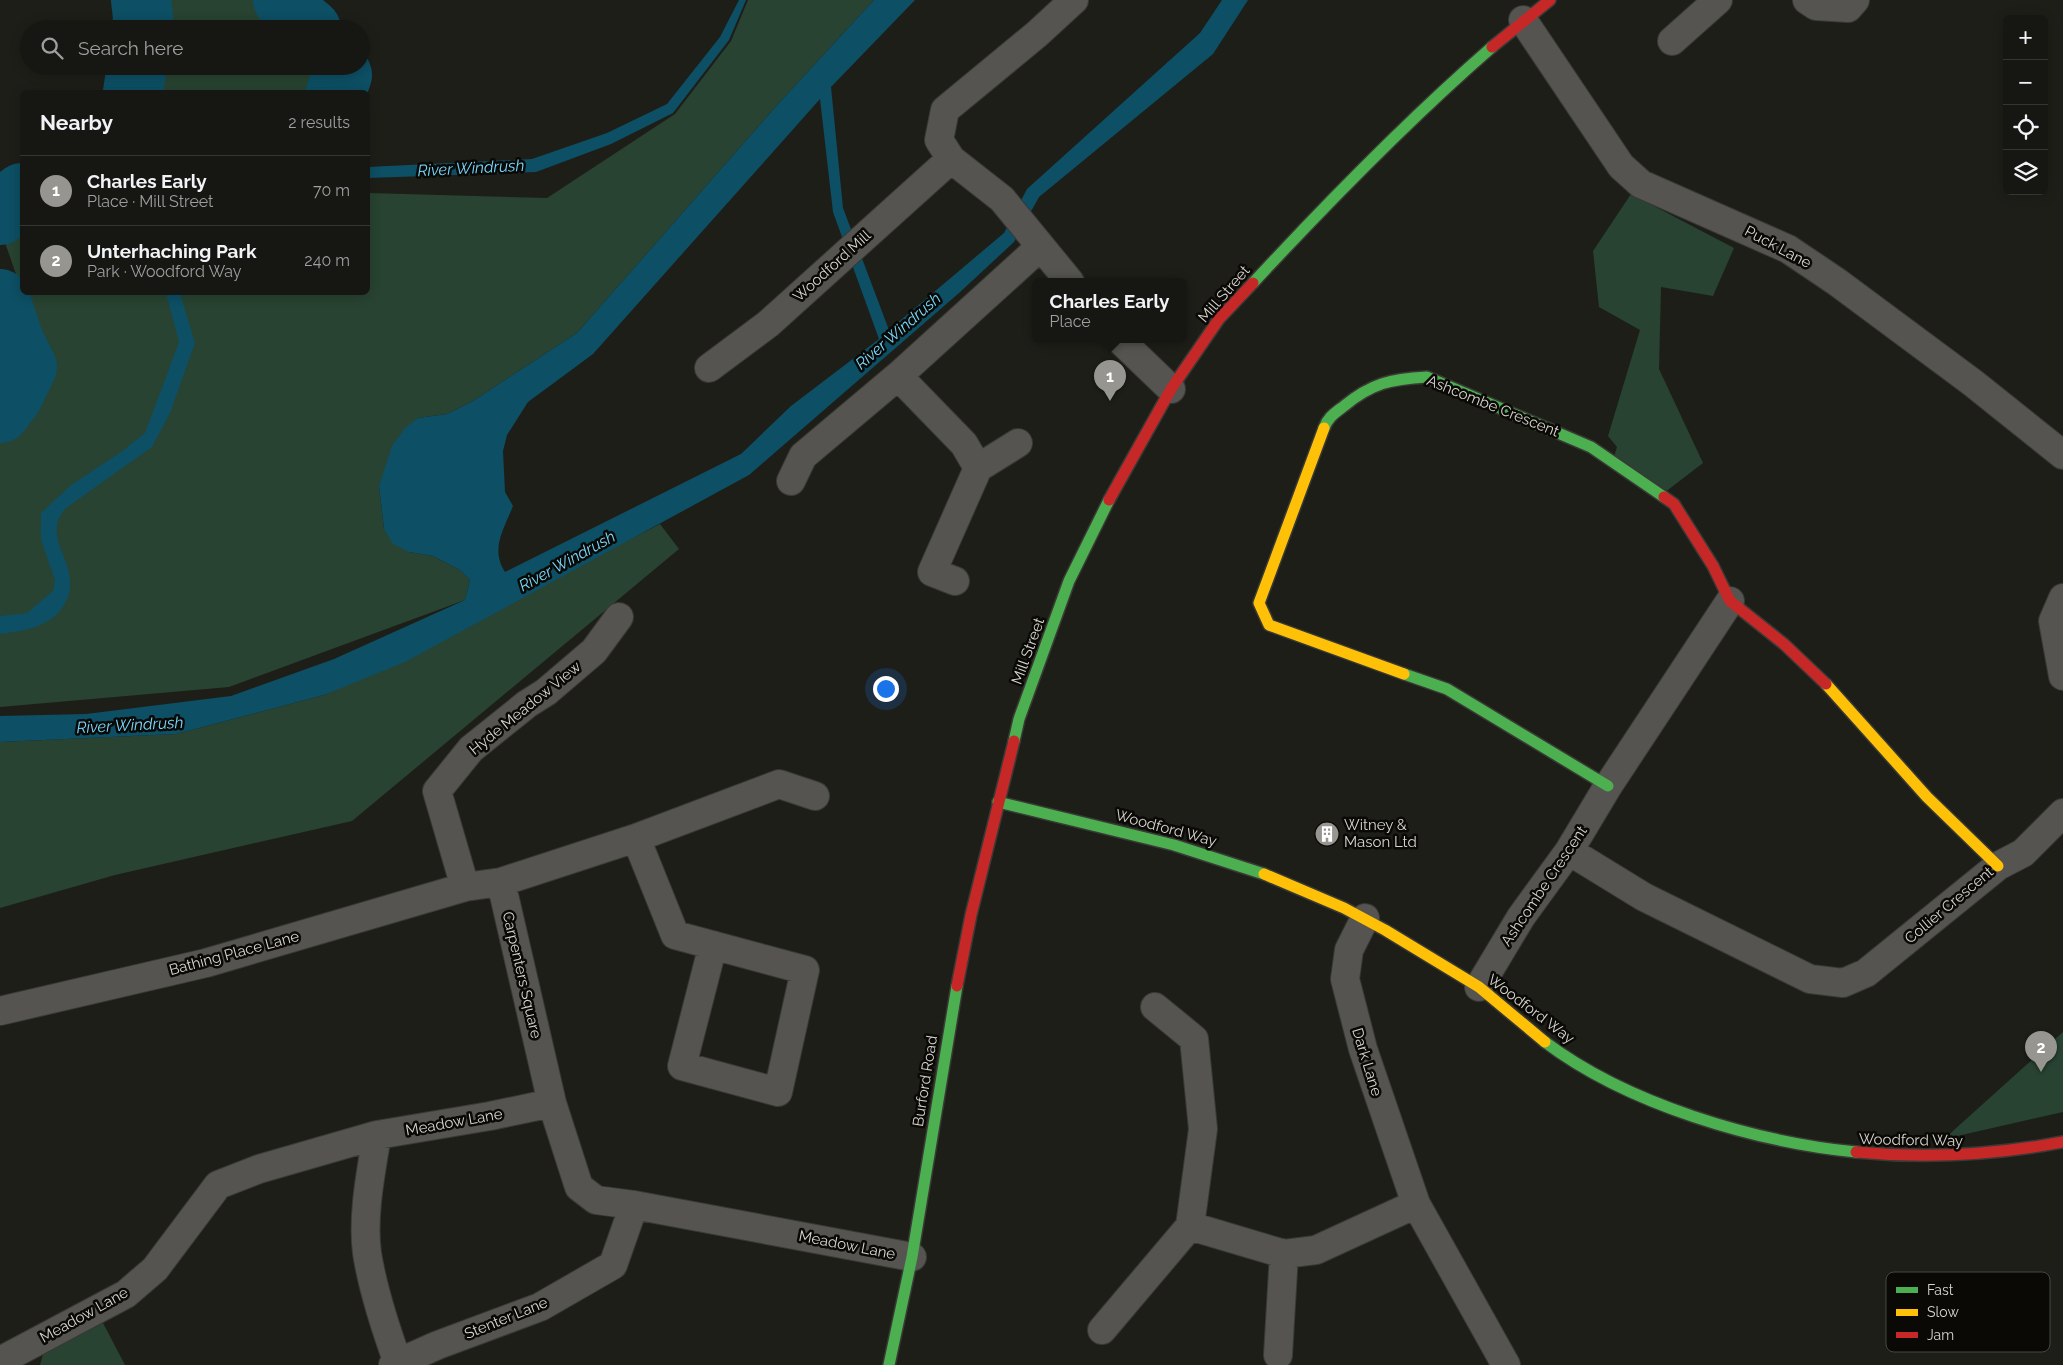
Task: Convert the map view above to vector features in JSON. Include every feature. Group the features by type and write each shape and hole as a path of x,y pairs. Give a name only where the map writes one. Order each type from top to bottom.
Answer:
{"street":[{"path":"1067,278 1002,200 951,159 940,140 945,110 1037,34 1074,0"},
{"name":"Mill Street","path":"998,802 1019,719 1069,581 1104,509 1171,389 1219,319 1321,209 1424,106 1523,20 1550,0"},
{"path":"1672,41 1718,0"},
{"path":"1807,0 1816,6 1848,8 1855,0"},
{"name":"Puck Lane","path":"1523,20 1621,166 1641,184 1788,249 1837,282 1974,383 2063,455"},
{"name":"Woodford Mill","path":"709,368 768,324 951,159"},
{"path":"791,481 803,456 898,376 1036,242"},
{"path":"1123,343 1171,389"},
{"path":"898,376 964,444 978,468"},
{"name":"Ashcombe Crescent","path":"1479,987 1520,918 1569,851 1608,786 1730,601 1713,566 1674,504 1592,447 1427,377 1398,379 1364,390 1328,418 1259,603 1269,625 1447,689 1608,786"},
{"path":"955,581 932,572 978,468 1018,444"},
{"path":"2063,598 2053,621 2063,676"},
{"name":"Collier Crescent","path":"1569,851 1644,897 1810,979 1843,984 1866,973 1998,866 1928,796 1839,696 1784,644 1730,601"},
{"name":"Hyde Meadow View","path":"465,887 437,791 471,749 546,692 594,651 619,617"},
{"path":"465,887 501,882 636,838 779,784 815,796"},
{"name":"Woodford Way","path":"998,802 1143,835 1228,860 1288,881 1365,918 1479,987 1534,1033 1603,1079 1669,1108 1734,1128 1852,1154 1906,1158 1960,1158 2025,1151 2063,1142"},
{"name":"Burford Road","path":"889,1365 912,1257 950,1018 971,915 998,802"},
{"path":"1998,866 2023,853 2063,813"},
{"path":"636,838 676,934 805,970 778,1092 682,1066 713,945"},
{"name":"Carpenters Square","path":"501,882 552,1103"},
{"name":"Bathing Place Lane","path":"0,1011 206,962 465,887"},
{"name":"Dark Lane","path":"1365,918 1349,950 1345,979 1368,1068 1416,1204 1506,1365"},
{"path":"1102,1330 1190,1226 1204,1129 1194,1039 1155,1007"},
{"name":"Meadow Lane","path":"0,1361 126,1294 154,1269 218,1185 259,1169 378,1135 490,1116 552,1103 578,1187 596,1200 634,1205 912,1257"},
{"path":"378,1135 368,1190 367,1251 379,1310 395,1364"},
{"path":"1190,1226 1284,1254 1316,1250 1416,1204"},
{"name":"Stenter Lane","path":"395,1364 438,1345 540,1307 613,1265 634,1205"},
{"path":"1278,1355 1284,1254"}],"green space":[{"path":"165,0 263,0 283,20 165,20"},
{"path":"748,0 874,0 779,103 577,333 473,401 447,414 418,418 379,486 384,529 409,552 433,556 460,570 470,580 465,600 229,687 0,707 0,435 48,364 24,295 370,295 370,193 547,198 675,114 731,41"},
{"path":"154,75 326,75 327,78 318,90 151,90"},
{"path":"1631,194 1734,248 1713,296 1661,287 1659,369 1703,463 1660,496 1613,460 1617,447 1608,436 1640,330 1599,307 1593,251"},
{"path":"20,215 20,285 3,237"},
{"path":"660,524 679,549 352,821 115,875 0,908 0,742 176,734 324,695"},
{"path":"2063,1032 2063,1112 1944,1139"},
{"path":"103,1323 125,1365 40,1365 43,1354"}],"water":[{"path":"739,0 746,0 729,40 673,113 611,144 536,172 370,178 370,167 532,159 607,133 667,104 720,37"},
{"path":"874,0 915,0 831,87 843,208 889,330 1004,233 1027,189 1200,33 1222,0 1248,0 1213,54 1039,197 1014,242 959,293 749,475 405,662 324,695 176,734 0,742 0,716 86,714 231,696 334,659 465,600 470,580 460,570 433,556 409,552 393,544 384,529 379,486 392,446 405,428 418,418 447,414 473,401 577,333 779,103","holes":["820,99 833,212 879,339 791,406 741,454 505,572 501,564 499,547 500,539 513,506 505,492 503,451 507,435 528,402 593,354"]},
{"path":"167,295 181,295 195,343 170,413 152,447 66,508 59,520 57,531 70,578 70,591 59,612 36,627 0,634 0,616 27,613 53,591 55,580 41,540 41,513 71,485 121,452 145,433 179,342"}],"waterway":[{"name":"River Windrush","path":"141,0 143,20"},
{"name":"River Windrush","path":"283,0 300,20"},
{"name":"River Windrush","path":"133,90 136,75"},
{"name":"River Windrush","path":"337,90 342,75"},
{"name":"River Windrush","path":"0,215 11,201 20,194"},
{"name":"River Windrush","path":"0,299 14,341 27,367 13,396 0,413"}],"traffic: fast":[{"path":"1253,283 1370,162 1430,103 1492,47"},
{"path":"1324,428 1335,413 1354,398 1373,387 1392,381 1427,377 1591,447 1664,497"},
{"path":"1014,741 1019,719 1069,581 1109,500"},
{"path":"1404,674 1447,689 1608,786"},
{"path":"998,802 1174,845 1264,874"},
{"path":"889,1365 912,1257 957,986"},
{"path":"1545,1042 1578,1064 1614,1084 1693,1116 1776,1139 1856,1152"}],"traffic: slow":[{"path":"1324,428 1259,603 1269,625 1404,674"},
{"path":"1826,684 1927,797 1998,866"},
{"path":"1264,874 1344,908 1385,930 1479,987 1545,1042"}],"traffic: jam":[{"path":"1492,47 1550,0"},
{"path":"1109,500 1171,389 1219,319 1253,283"},
{"path":"1664,497 1674,504 1713,566 1730,601 1784,644 1826,684"},
{"path":"957,986 971,915 1014,741"},
{"path":"1856,1152 1960,1155 2012,1150 2063,1142"}],"place":[{"name":"Charles Early","path":"1110,401"},
{"name":"Witney & Mason Ltd","path":"1327,834"},
{"name":"Unterhaching Park","path":"2041,1072"}]}
